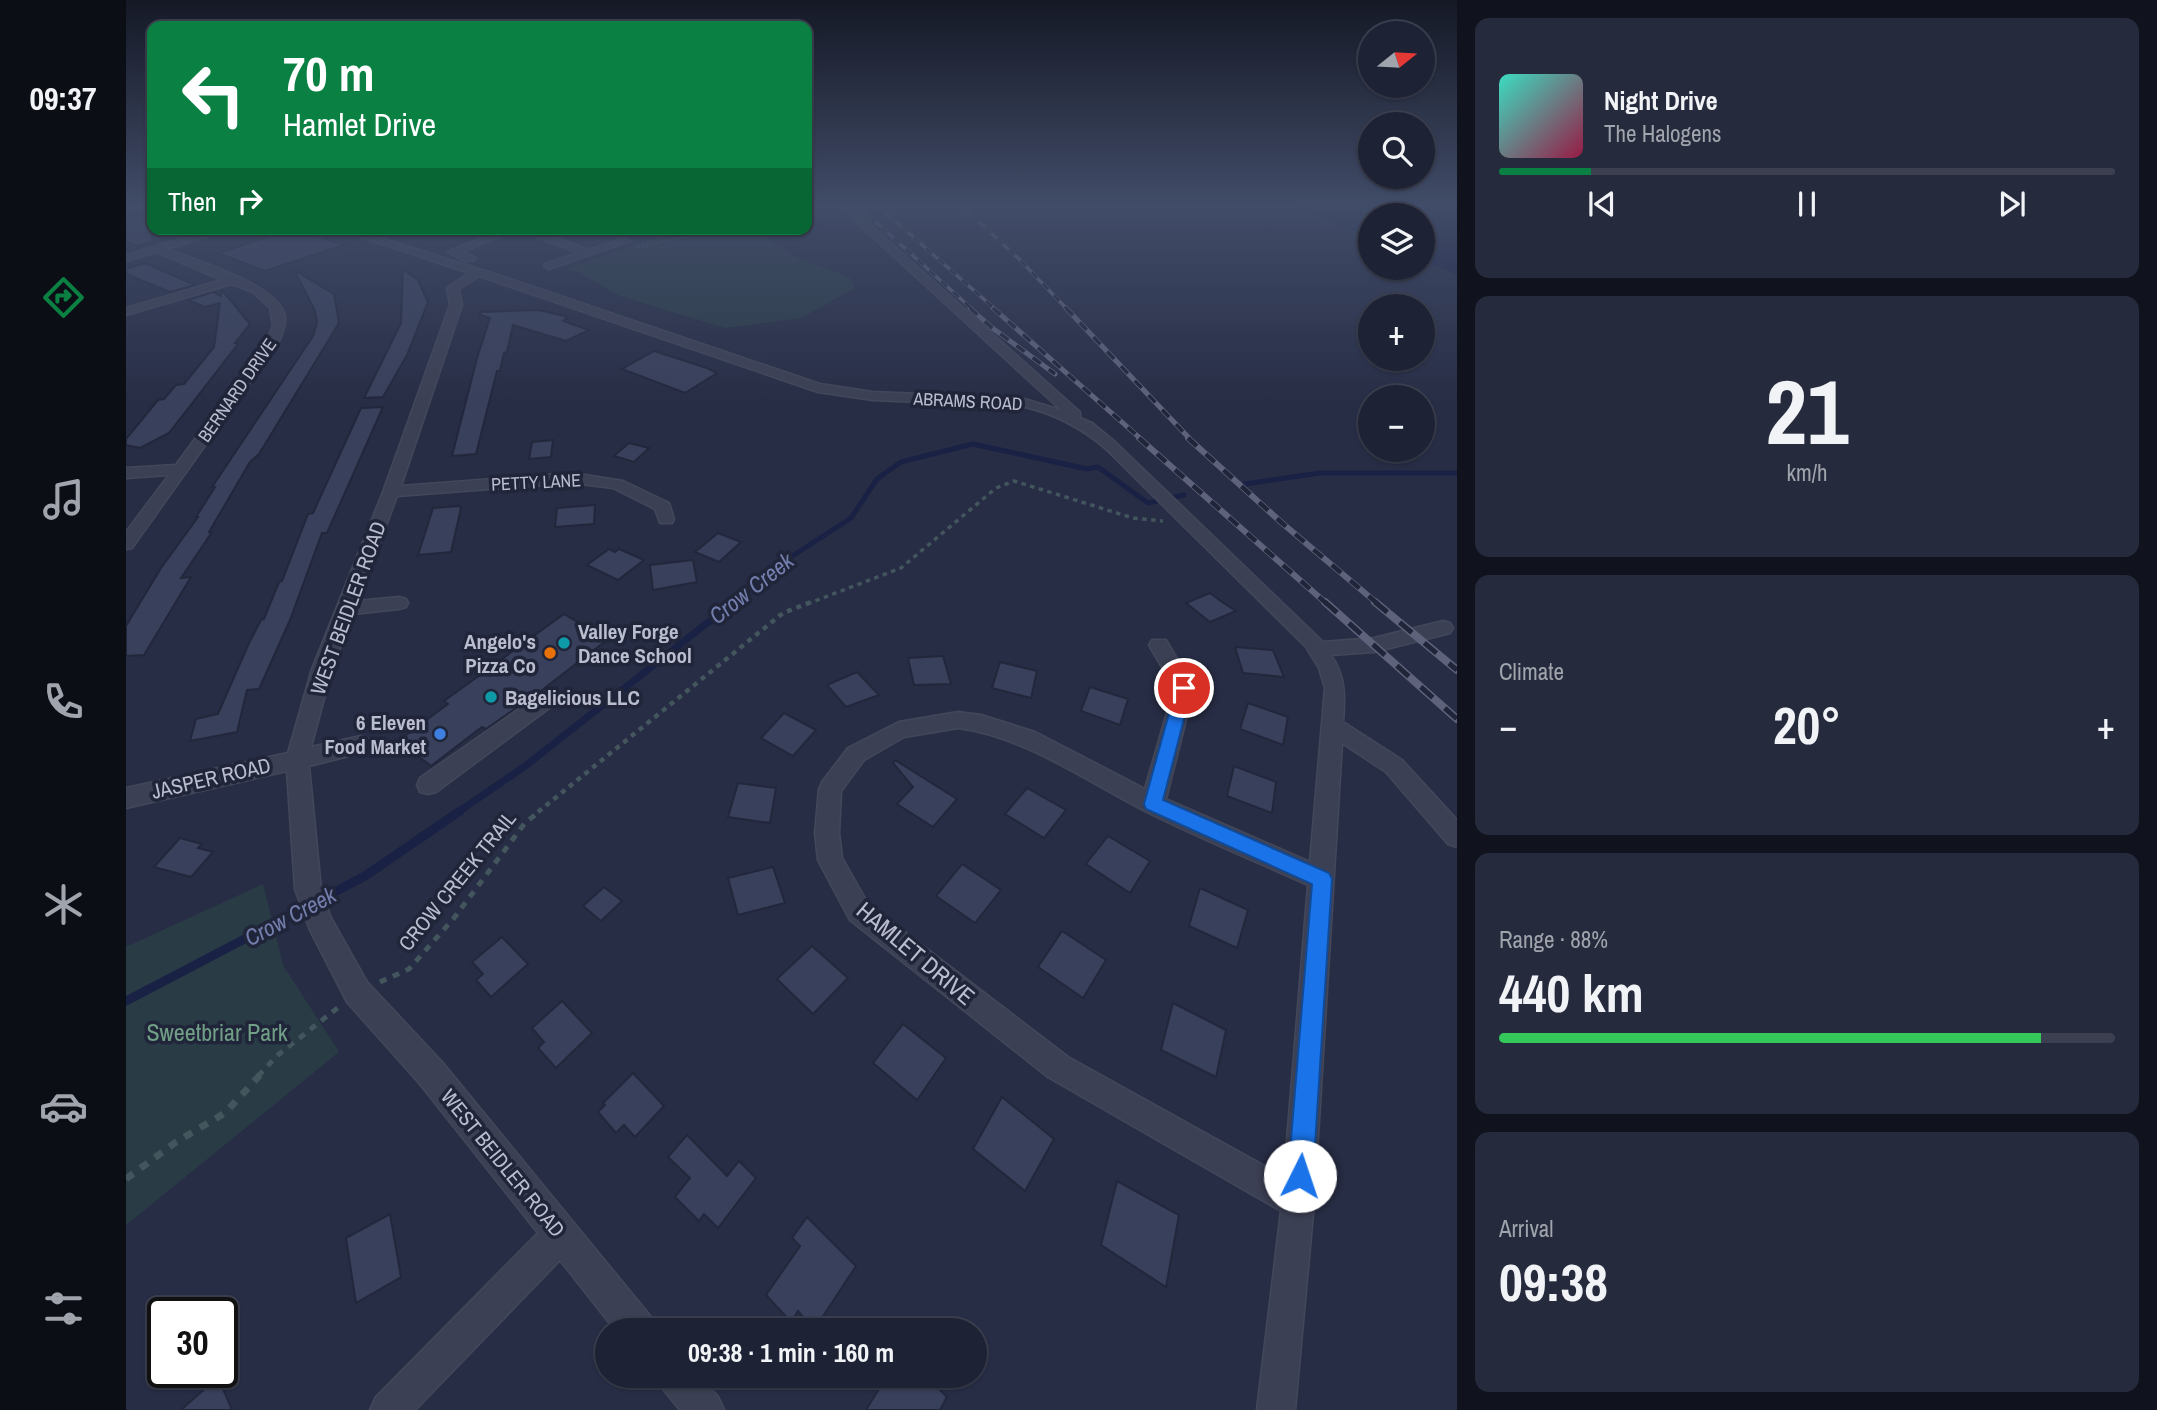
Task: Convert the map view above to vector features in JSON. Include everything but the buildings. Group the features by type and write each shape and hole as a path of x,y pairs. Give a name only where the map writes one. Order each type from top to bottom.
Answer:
{"street":[{"name":"BERNARD DRIVE","path":"126,544 272,343 278,330 280,314 271,301 257,290 213,272"},
{"name":"ABRAMS ROAD","path":"477,272 818,388 873,397 968,398 1021,402 1043,407 1087,426 1304,631 1318,649 1334,680 1298,1203 1276,1410"},
{"name":"WEST BEIDLER ROAD","path":"477,272 453,288 456,305 391,492 322,669 297,759 308,889 319,921 357,992 431,1073 628,1318"},
{"path":"917,272 1087,426"},
{"path":"126,312 233,280"},
{"path":"126,473 181,469"},
{"name":"PETTY LANE","path":"391,492 547,479 593,480 617,484 663,506 666,519"},
{"path":"346,608 399,603"},
{"path":"1318,649 1374,645 1443,628"},
{"path":"1153,804 1184,688 1159,645"},
{"path":"428,785 549,698"},
{"name":"HAMLET DRIVE","path":"1298,1203 1058,1067 859,912 830,860 827,833 830,789 856,754 899,730 958,720 981,723 1027,738 1153,804 1322,879"},
{"path":"1331,725 1394,766 1457,837"},
{"name":"JASPER ROAD","path":"126,798 361,745"},
{"path":"389,1410 560,1236"},
{"path":"686,1388 705,1410"}],"path":[{"name":"CROW CREEK TRAIL","path":"126,1179 176,1142 225,1113 278,1055 357,992 409,969 454,918 525,823 783,613 901,568 996,488 1014,481 1133,518 1192,523"}],"green space":[{"path":"578,272 834,272 850,278 855,288 801,318 725,328 620,296"},
{"name":"Sweetbriar Park","path":"263,884 283,965 339,1052 126,1225 126,947"}],"waterway":[{"name":"Crow Creek","path":"731,604 791,557 851,518 877,479 901,462 973,444 1087,469 1098,467 1148,503 1184,495"},
{"name":"Crow Creek","path":"1245,484 1320,473 1457,473"},
{"name":"Crow Creek","path":"458,812 524,767 734,602"},
{"name":"Crow Creek","path":"126,1001 365,876 460,811"}],"railway":[{"path":"931,272 972,309"},
{"path":"953,272 995,309"},
{"path":"1031,272 1067,309"},
{"path":"970,308 991,327 1055,374"},
{"path":"993,308 1141,439"},
{"path":"1066,308 1190,439"},
{"path":"1139,438 1327,604"},
{"path":"1188,438 1282,523 1378,604"},
{"path":"1325,602 1457,719"},
{"path":"1375,602 1457,670"}],"place":[{"name":"Valley Forge Dance School","path":"564,643"},
{"name":"Angelo's Pizza Co","path":"550,653"},
{"name":"Bagelicious LLC","path":"491,697"},
{"name":"6 Eleven Food Market","path":"440,734"}],"route":[{"path":"1184,688 1153,804 1322,879 1300,1176"}]}
